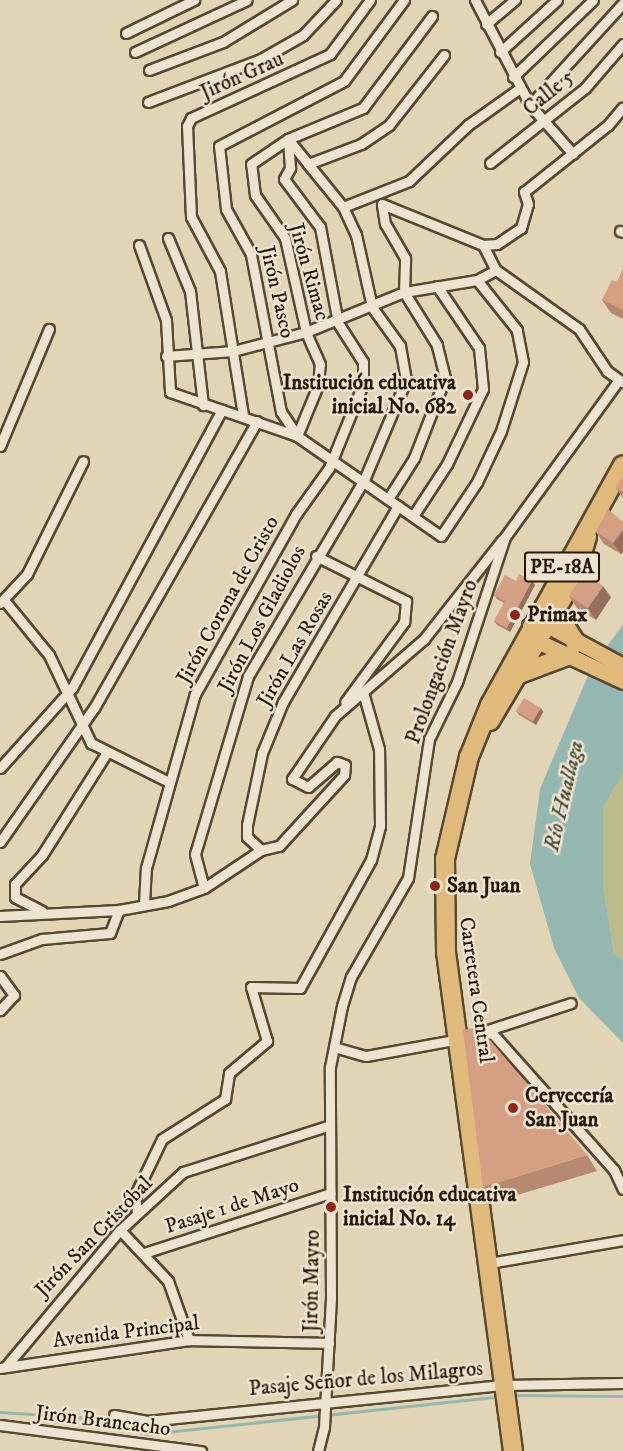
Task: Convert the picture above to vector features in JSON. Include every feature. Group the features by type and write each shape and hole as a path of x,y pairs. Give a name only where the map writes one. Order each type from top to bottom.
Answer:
{"highway":[{"name":"Carretera Central","path":"513,1451 442,906 445,859 474,741 543,626 595,508 623,465"},
{"name":"PE-18A","path":"474,741 522,673 543,626 575,577 595,508"},
{"path":"543,626 578,651"},
{"path":"522,673 578,651"}],"main road":[{"path":"543,626 623,681"},
{"path":"578,651 623,666"}],"street":[{"path":"126,33 194,0"},
{"path":"135,52 247,0"},
{"path":"148,70 223,42 292,0"},
{"path":"148,102 261,59 303,35 336,0"},
{"name":"Jirón Grau","path":"243,416 220,271 191,217 187,126 191,118 330,54 370,0"},
{"name":"Jirón Pasco","path":"297,436 281,412 269,339 251,254 226,209 219,146 344,81 404,0"},
{"path":"486,24 514,0"},
{"path":"500,52 557,0"},
{"path":"513,77 593,0"},
{"path":"478,1 486,24 530,105 573,154"},
{"path":"530,105 623,3"},
{"name":"Jirón Rimac","path":"297,436 320,375 317,351 306,332 285,238 255,195 250,170 256,156 288,139 363,108 432,16"},
{"name":"Calle 5","path":"490,163 585,88 623,44"},
{"path":"308,164 361,144 389,124 444,55"},
{"path":"343,207 409,182 468,125 520,88"},
{"path":"388,499 414,458 445,378 437,345 404,292 405,258 385,224 382,204 483,246 504,242 521,228 528,204 524,192 573,154 623,107"},
{"path":"288,139 343,207 363,257 372,307"},
{"path":"288,139 290,168 284,179 320,227 338,323"},
{"path":"168,238 190,291 194,355 203,405"},
{"path":"139,245 162,302 167,387 203,405 243,416 297,436 329,461 364,480 441,536 477,482 501,431 523,362 517,330 477,280"},
{"path":"483,246 496,270 579,329 621,382"},
{"path":"166,356 233,351 269,339 306,332 338,323 404,292 477,280 496,270"},
{"path":"413,516 447,464 483,389 479,348 436,286"},
{"name":"Jirón Los Gladiolos","path":"204,888 195,854 229,725 248,676 316,556 364,480 406,380 400,346 372,307"},
{"name":"Jirón Corona de Cristo","path":"144,904 146,868 195,694 222,639 329,461 365,373 338,323"},
{"path":"0,446 49,329"},
{"name":"Prolongación Mayro","path":"334,1047 351,977 408,878 429,740 457,682 505,537 621,382"},
{"path":"0,768 30,729 66,696 222,410"},
{"path":"0,842 79,728 257,421"},
{"path":"83,461 27,574 2,601 49,655 79,728 107,752 169,782"},
{"name":"Jirón Las Rosas","path":"261,850 247,837 247,825 262,753 283,702 336,619 352,578 398,506"},
{"path":"335,716 424,639 505,537"},
{"path":"0,916 119,910 204,888 261,850 279,846 344,775 345,765 337,762 308,788 292,779 407,612 402,595 352,578 316,556"},
{"path":"137,1212 135,1195 162,1139 225,1099 229,1073 267,1041 251,987 300,988 371,860 380,826 379,749 363,692"},
{"path":"47,913 15,897 15,884 42,855 107,752"},
{"path":"0,954 42,939 110,933 119,910"},
{"path":"0,976 14,995 0,1010"},
{"path":"334,1047 366,1056 460,1038 571,1003"},
{"path":"485,1031 622,1183"},
{"name":"Jirón Mayro","path":"318,1451 324,1427 329,1343 330,1125 334,1047"},
{"name":"Jirón San Cristóbal","path":"3,1367 120,1230 137,1212 190,1168 330,1125"},
{"name":"Pasaje 1 de Mayo","path":"144,1253 331,1193"},
{"path":"120,1230 168,1281 189,1340"},
{"path":"489,1263 623,1240"},
{"name":"Avenida Principal","path":"3,1367 189,1340 329,1343"},
{"name":"Pasaje Señor de los Milagros","path":"114,1415 147,1421 280,1404 326,1405 504,1386 623,1383"},
{"name":"Jirón Brancacho","path":"0,1425 201,1451"}],"green space":[{"path":"623,773 623,961 614,953 603,885 603,808"}],"water":[{"name":"Río Huallaga","path":"623,625 623,773 603,808 603,885 614,953 623,961 623,1043 579,998 554,948 530,864 540,789 592,666"}],"building":[{"path":"623,269 623,310 602,300 612,280 617,282"},
{"path":"623,477 623,492 616,488"},
{"path":"608,509 623,522 623,530 613,543 596,532"},
{"path":"584,573 603,586 588,608 569,596"},
{"path":"519,574 532,581 507,628 494,621 505,601 494,595 505,575 516,581"},
{"path":"524,698 541,708 533,721 516,711"},
{"name":"Cervecería San Juan","path":"479,1027 587,1155 483,1187 463,1030"}],"waterway":[{"path":"513,1395 623,1396"},
{"path":"0,1412 79,1417 147,1434 501,1396"}],"place":[{"name":"Institución educativa inicial No. 682","path":"468,395"},
{"name":"Primax","path":"515,615"},
{"name":"San Juan","path":"435,886"},
{"name":"Cervecería San Juan","path":"513,1108"},
{"name":"Institución educativa inicial No. 14","path":"331,1207"}]}
